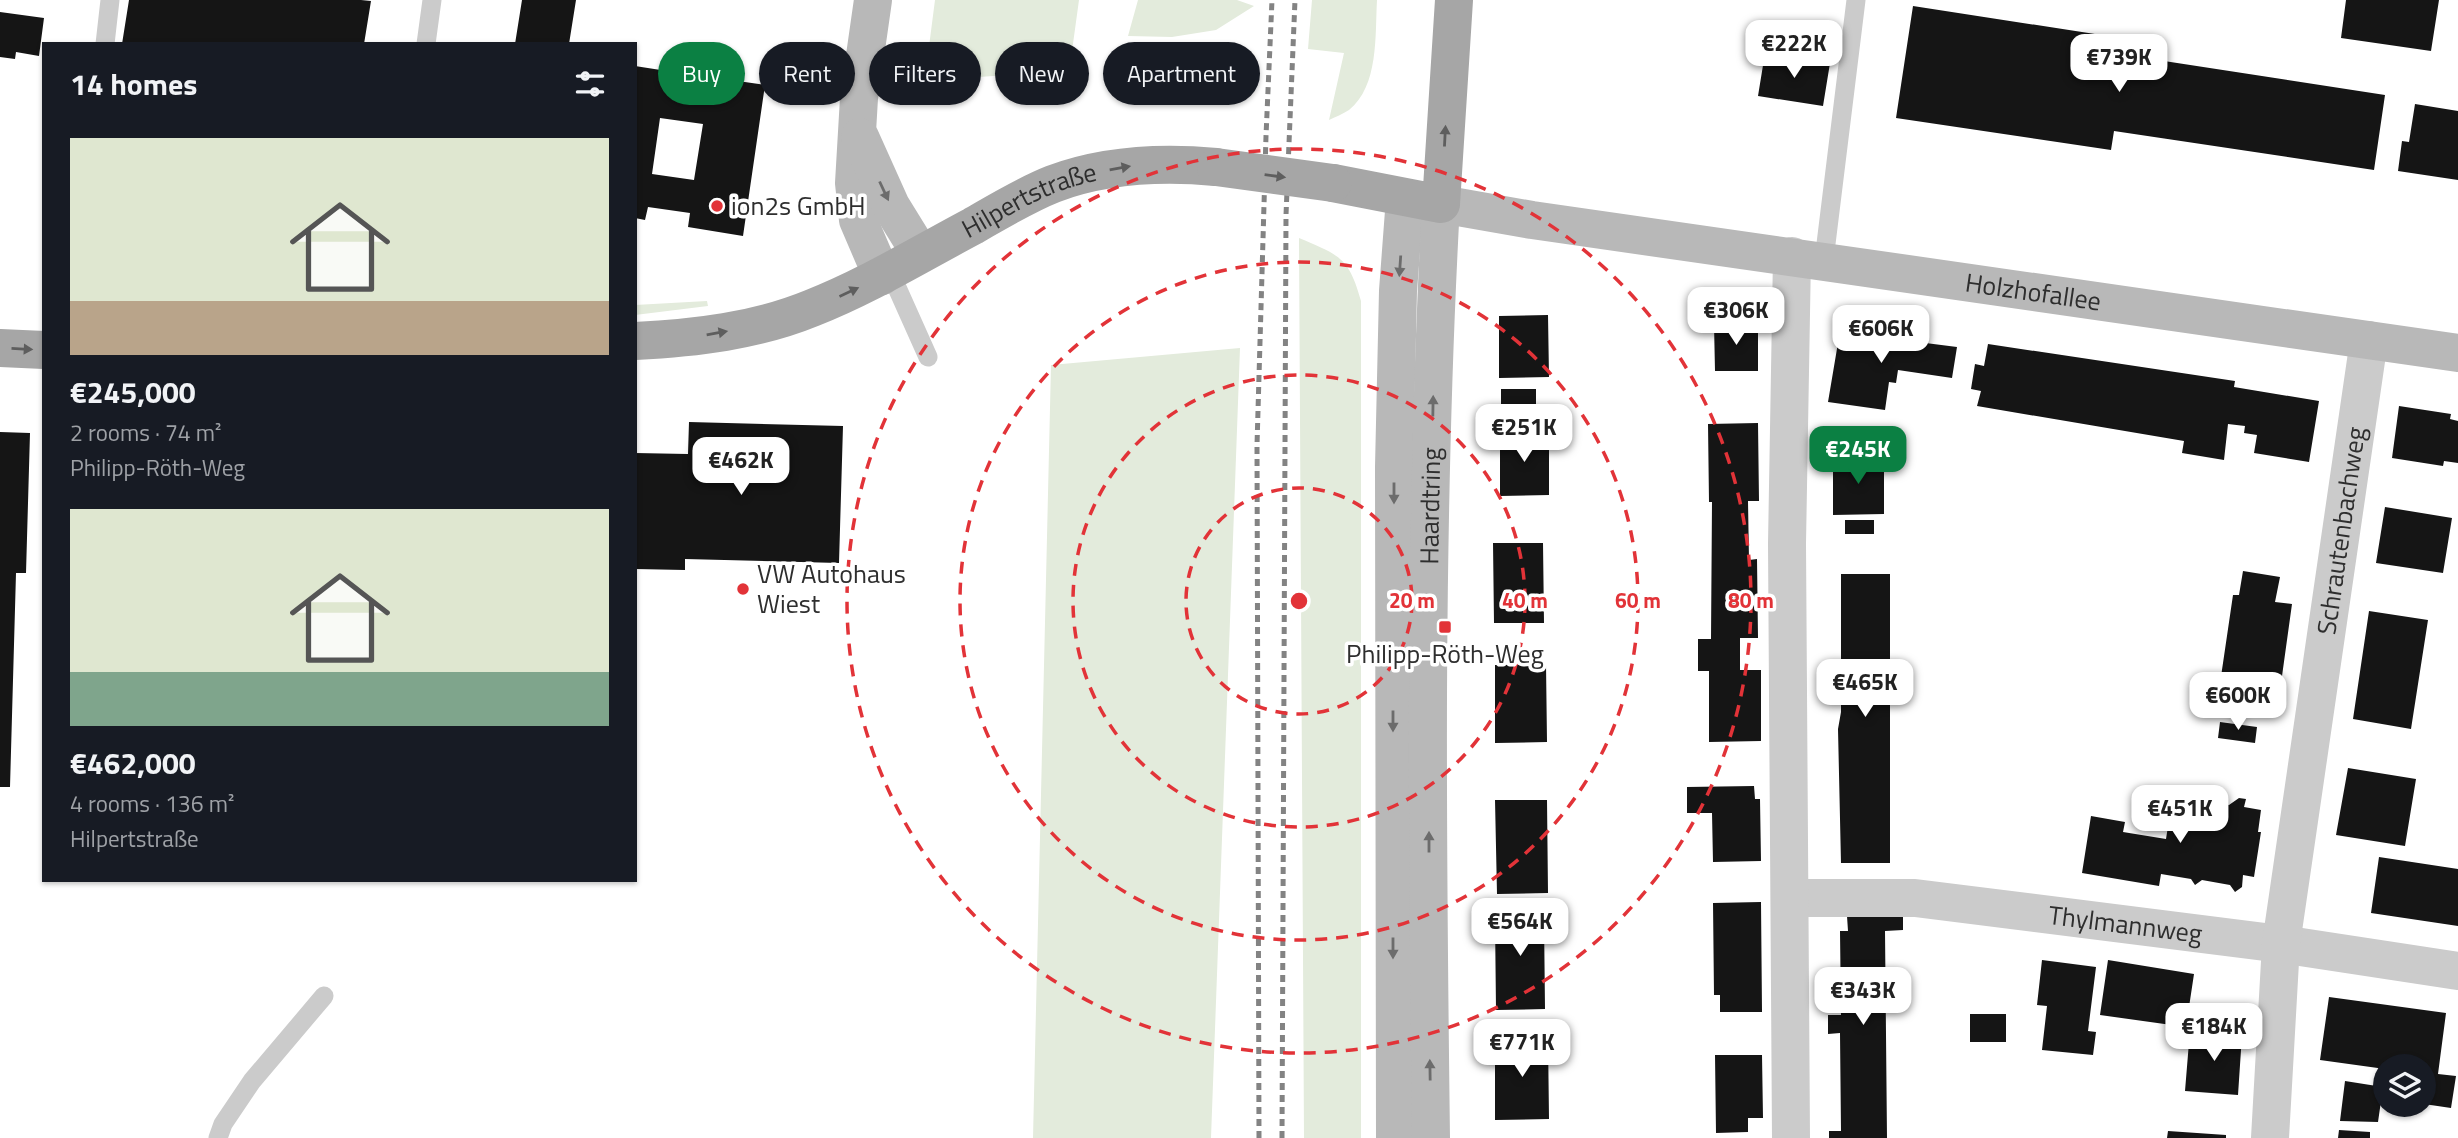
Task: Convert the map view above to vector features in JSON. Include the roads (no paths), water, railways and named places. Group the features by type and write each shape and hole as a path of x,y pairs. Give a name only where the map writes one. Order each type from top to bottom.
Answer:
{"main road":[{"path":"873,0 857,129 891,206 897,267"},
{"name":"Haardtring","path":"1395,1138 1394,467 1398,291 1423,201 1454,0"},
{"name":"Hilpertstraße","path":"637,341 697,337 774,322 815,307 897,267 1015,202 1054,184 1121,167 1178,164 1216,167 1334,183 1423,201"},
{"name":"Haardtring","path":"1423,201 1435,328 1428,897 1431,1138"},
{"name":"Holzhofallee","path":"1423,201 2458,353"},
{"path":"0,348 42,350"}],"street":[{"path":"1791,1138 1787,544 1808,258"},
{"name":"Schrautenbachweg","path":"2270,1138 2281,944 2369,340"},
{"name":"Thylmannweg","path":"1790,898 1915,898 2281,944 2458,971"}],"lane":[{"path":"105,42 110,0"},
{"path":"426,42 432,0"},
{"path":"1808,258 1856,0"},
{"path":"897,267 928,357"},
{"path":"218,1138 223,1124 252,1082 324,996"}],"railway":[{"path":"1259,1138 1257,445 1272,0"},
{"path":"1282,1138 1286,215 1295,0"}],"place":[{"name":"ion2s GmbH","path":"717,206"},
{"name":"VW Autohaus Wiest","path":"743,589"},
{"name":"Philipp-Röth-Weg","path":"1445,627"}]}
